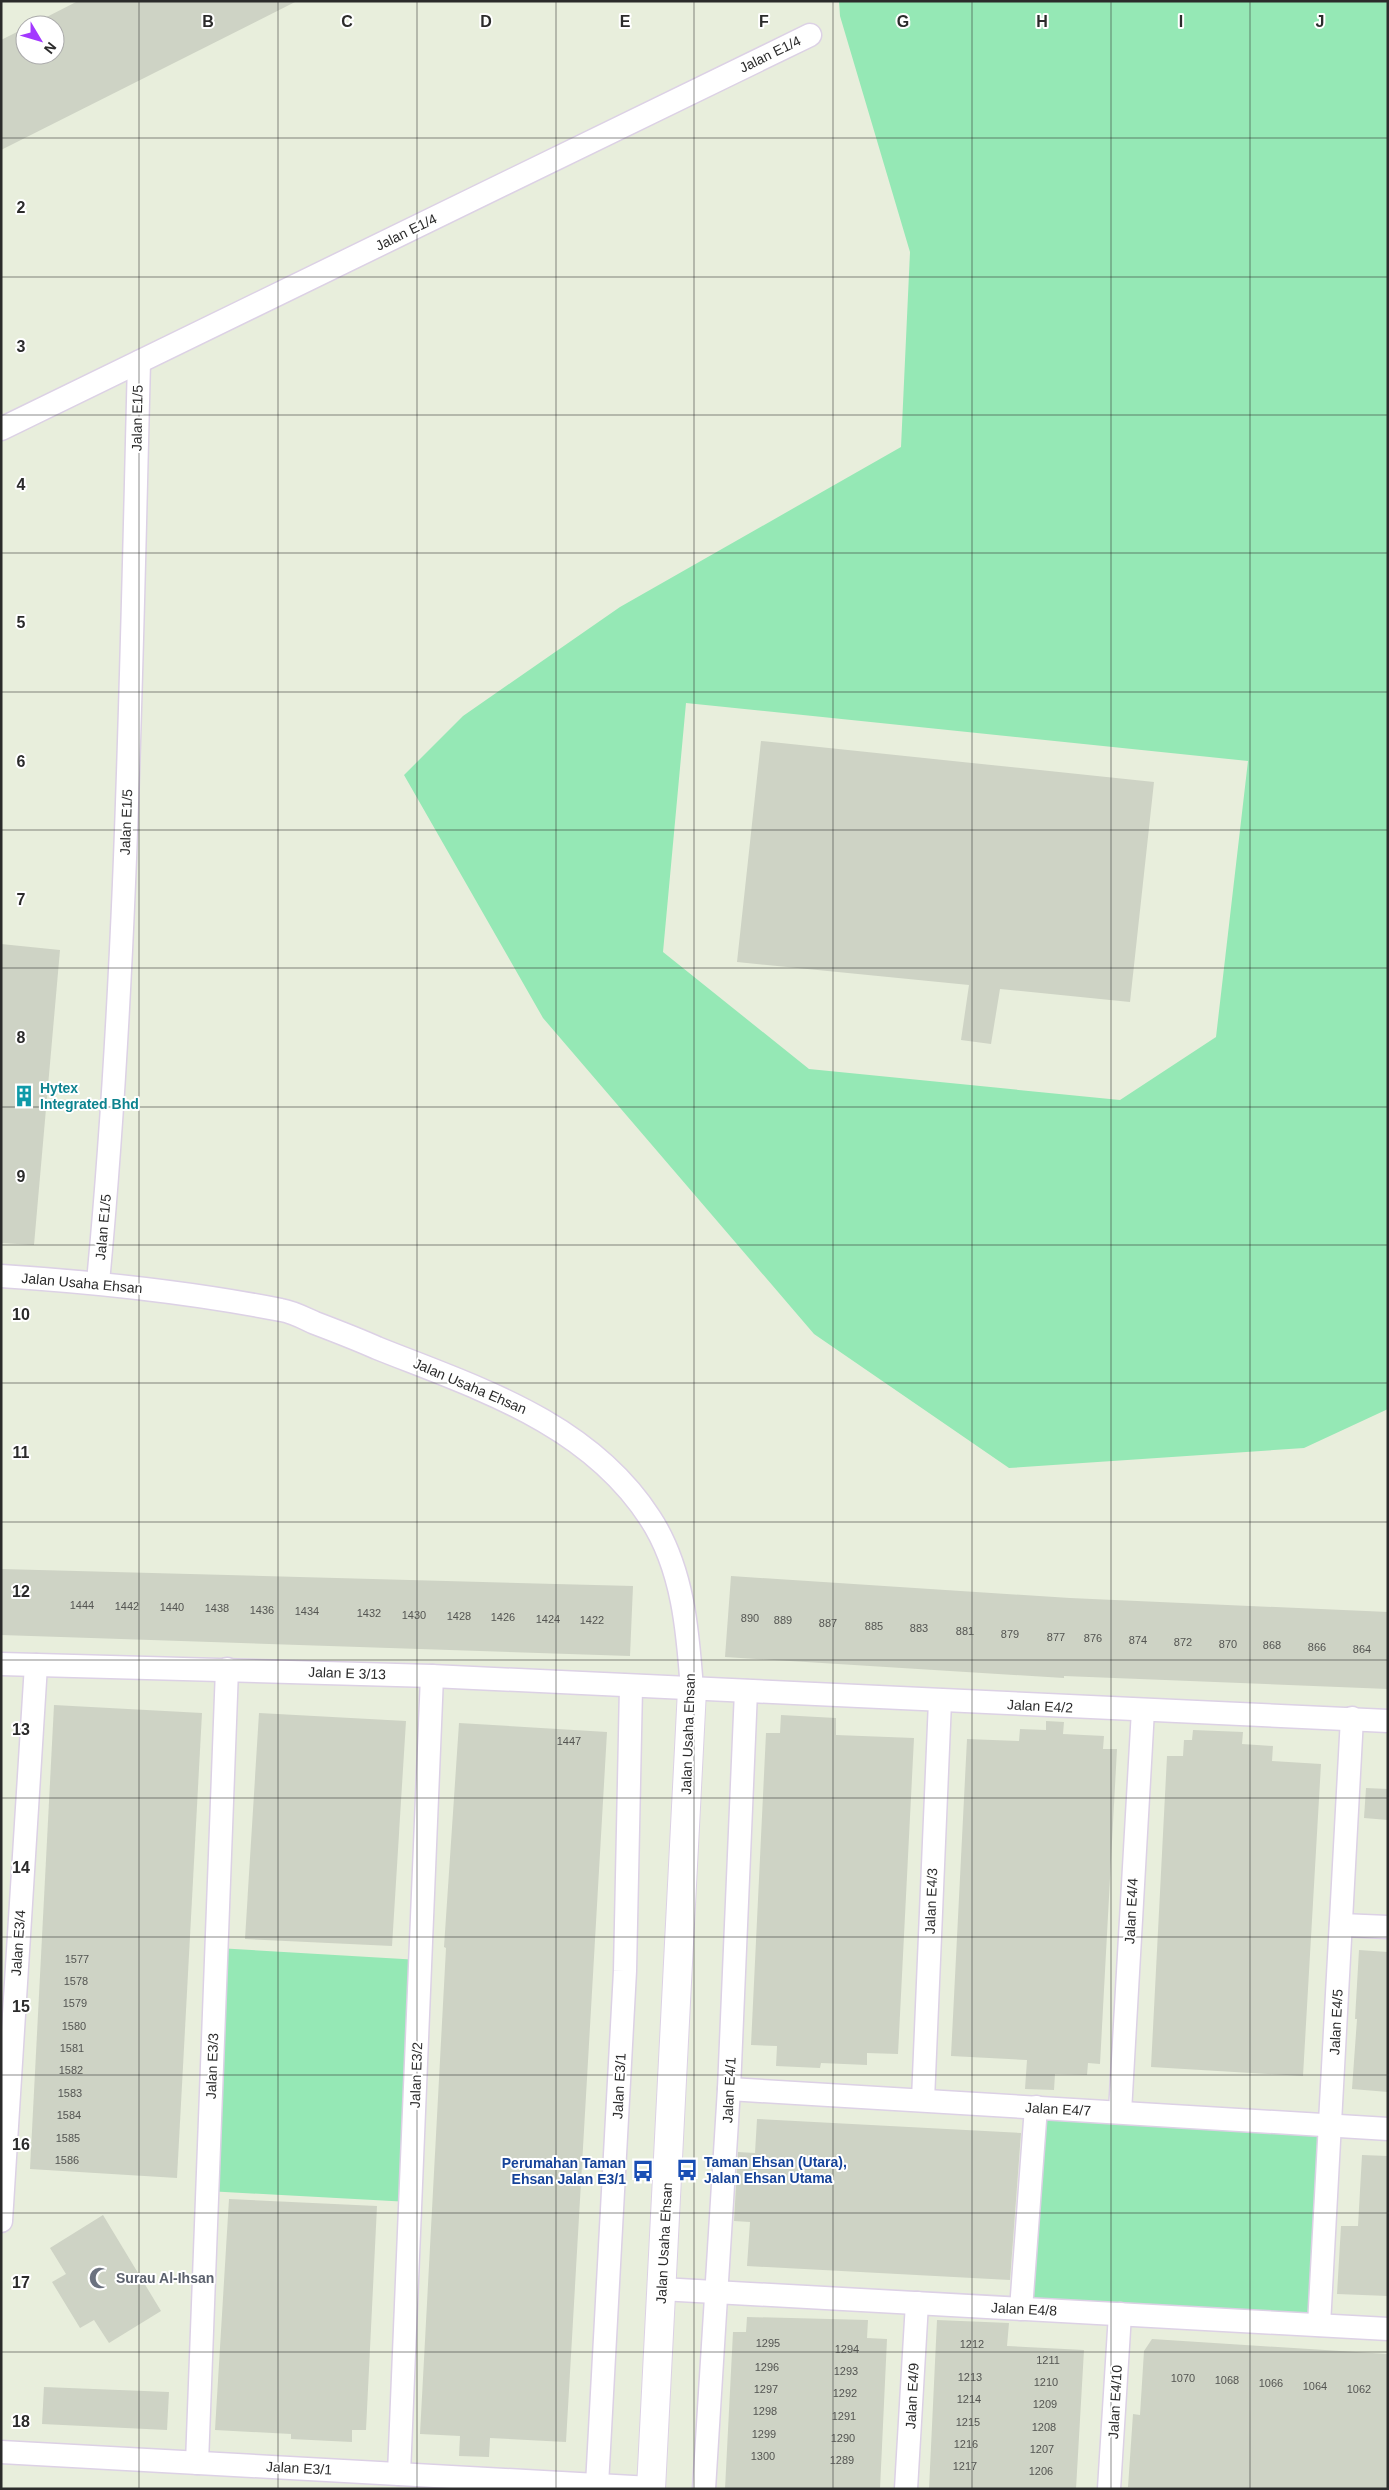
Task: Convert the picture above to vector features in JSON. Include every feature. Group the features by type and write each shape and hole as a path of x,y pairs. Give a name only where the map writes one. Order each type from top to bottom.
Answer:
{"street":[{"name":"Jalan E1/4","path":"1,430 810,34"},
{"name":"Jalan E1/5","path":"98,1282 120,984 129,729 138,362"},
{"name":"Jalan Usaha Ehsan","path":"1,1276 98,1282 284,1310 449,1376 532,1412 595,1455 618,1477 650,1517 660,1535 672,1563 680,1592 689,1642 692,1690 651,2488"},
{"name":"Jalan E 3/13","path":"1,1664 432,1676 692,1690"},
{"name":"Jalan E3/4","path":"1,2221 6,2069 36,1666"},
{"name":"Jalan E3/3","path":"197,2463 227,1669"},
{"name":"Jalan E3/2","path":"399,2474 432,1676"},
{"name":"Jalan E3/1","path":"597,2485 625,1971 631,1687"},
{"name":"Jalan E4/2","path":"692,1690 1388,1720"},
{"name":"Jalan E4/1","path":"704,2489 729,2089 746,1691"},
{"name":"Jalan E4/3","path":"923,2100 940,1701"},
{"name":"Jalan E4/4","path":"1120,2112 1143,1710"},
{"name":"Jalan E4/5","path":"1319,2325 1352,1718"},
{"path":"1341,1924 1388,1927"},
{"name":"Jalan E4/7","path":"729,2089 1388,2129"},
{"path":"1021,2309 1036,2108"},
{"name":"Jalan E4/8","path":"661,2289 1388,2329"},
{"name":"Jalan E4/9","path":"906,2489 918,2303"},
{"name":"Jalan E4/10","path":"1110,2489 1120,2314"},
{"name":"Jalan E3/1","path":"1,2452 651,2488"}],"green space":[{"path":"839,1 1388,1 1388,1409 1304,1448 1009,1468 814,1334 543,1018 404,775 463,716 620,607 901,447 910,252 840,16","holes":["686,703 1248,761 1216,1037 1120,1100 809,1069 663,952"]},
{"path":"217,1948 420,1960 410,2202 207,2191"},
{"path":"1036,2107 1330,2125 1319,2325 1021,2309"}],"building":[{"path":"78,1 297,1 1,150 1,40 15,33 15,65 65,65 65,15 51,15"},
{"path":"761,741 1154,782 1130,1002 1000,989 991,1044 961,1040 969,985 737,962"},
{"name":"Hytex Integrated Bhd","path":"1,944 60,950 34,1245 1,1243"},
{"path":"1,1569 633,1586 630,1656 1,1635"},
{"path":"731,1576 1070,1598 1388,1612 1388,1689 1064,1676 1064,1678 725,1657"},
{"path":"54,1705 202,1713 177,2178 30,2169"},
{"path":"259,1713 406,1721 392,1946 245,1939"},
{"path":"781,1715 836,1718 836,1735 914,1738 898,2054 867,2053 867,2065 821,2063 820,2068 776,2066 777,2046 751,2045 766,1733 780,1733"},
{"path":"1046,1721 1064,1722 1063,1734 1104,1736 1103,1749 1117,1749 1100,2064 1088,2063 1087,2075 1055,2074 1054,2090 1025,2089 1027,2060 951,2056 967,1739 1019,1741 1020,1729 1046,1730"},
{"path":"459,1723 607,1732 566,2442 490,2438 489,2457 459,2456 460,2436 420,2434 446,1948 444,1947"},
{"path":"1193,1730 1243,1732 1242,1744 1273,1746 1272,1761 1321,1764 1303,2076 1151,2067 1167,1756 1183,1756 1184,1740 1192,1740"},
{"path":"1366,1788 1388,1789 1388,1820 1364,1818"},
{"path":"1359,1950 1388,1952 1388,2092 1352,2089"},
{"path":"757,2119 1021,2133 1010,2280 747,2266 750,2222 734,2221 738,2152 755,2153"},
{"path":"1362,2155 1388,2156 1388,2296 1337,2294 1341,2226 1358,2226"},
{"path":"229,2199 377,2206 366,2430 352,2430 352,2442 291,2439 291,2434 215,2430"},
{"name":"Surau Al-Ihsan","path":"103,2215 161,2311 109,2343 94,2320 80,2328 52,2282 66,2274 50,2248"},
{"path":"747,2317 868,2320 867,2338 887,2339 880,2489 725,2489 733,2332 746,2332"},
{"path":"937,2320 1009,2323 1007,2346 1084,2350 1076,2489 929,2489"},
{"path":"1152,2339 1388,2354 1388,2489 1128,2487 1133,2414 1140,2415 1144,2351"},
{"path":"44,2387 169,2392 167,2430 42,2424"}],"place":[{"name":"Hytex Integrated Bhd","path":"24,1096"},
{"name":"Taman Ehsan (Utara), Jalan Ehsan Utama","path":"687,2170"},
{"name":"Perumahan Taman Ehsan Jalan E3/1","path":"643,2171"},
{"name":"Surau Al-Ihsan","path":"100,2278"}]}
